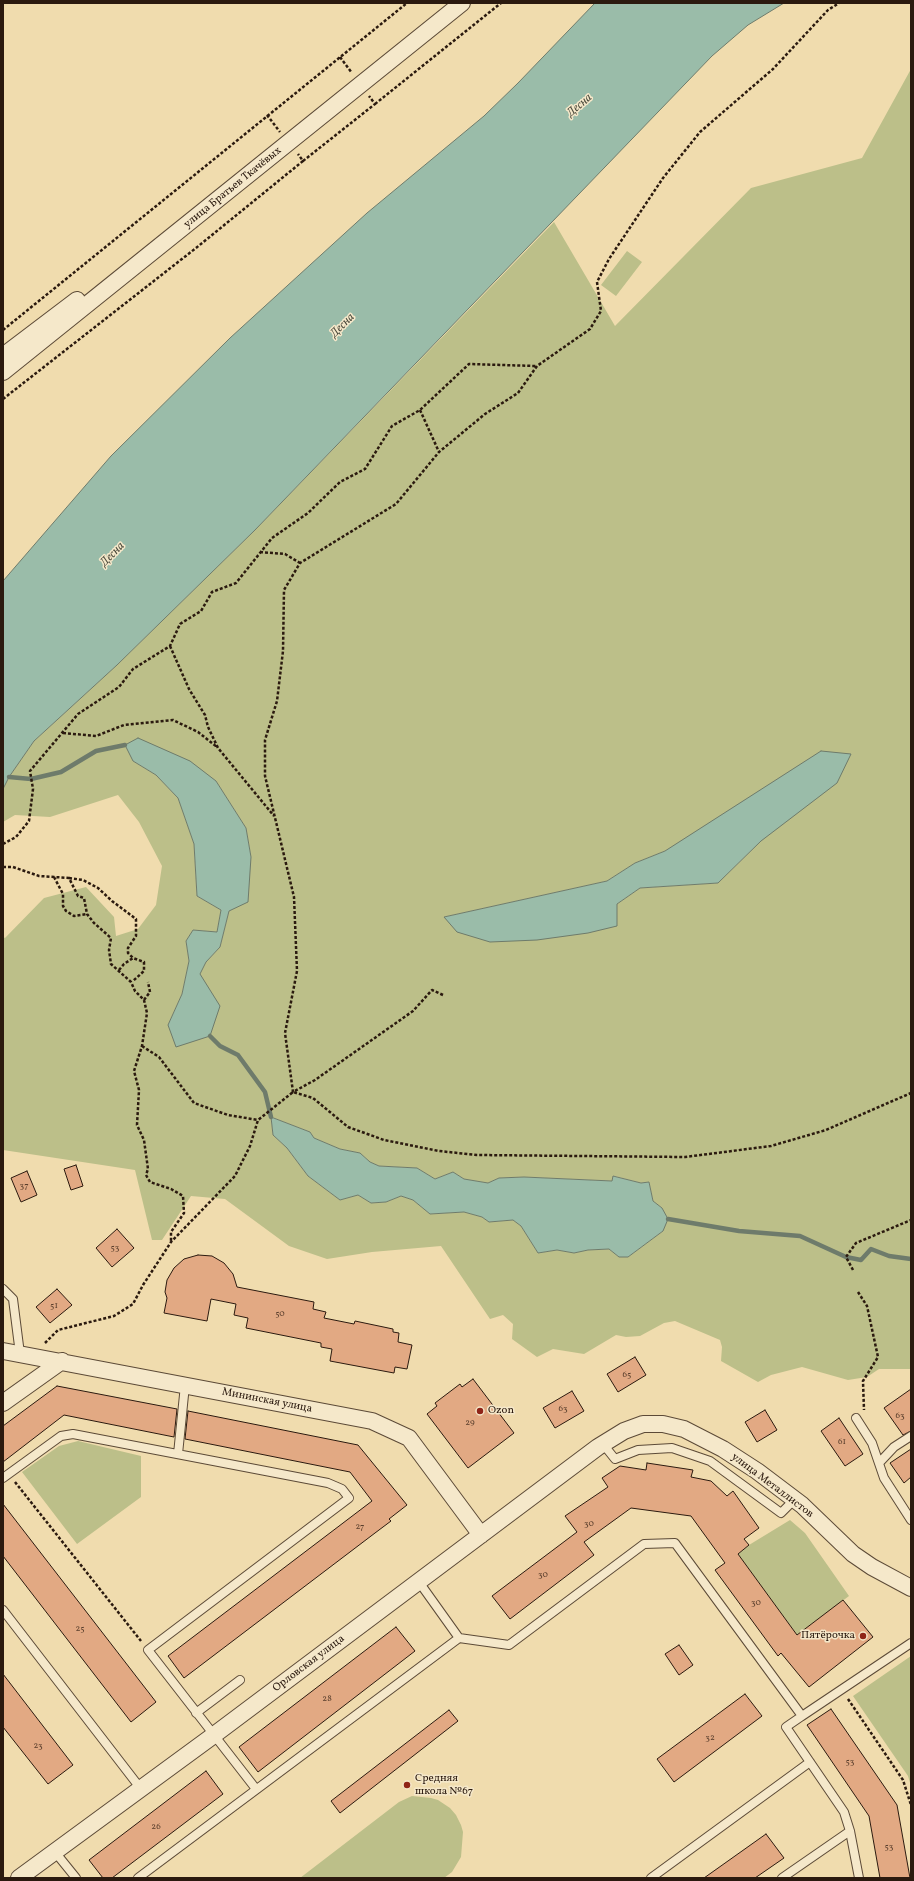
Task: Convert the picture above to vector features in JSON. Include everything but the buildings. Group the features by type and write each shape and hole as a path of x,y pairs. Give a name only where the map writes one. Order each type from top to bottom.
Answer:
{"street":[{"name":"улица Братьев Ткачёвых","path":"3,372 446,3"},
{"name":"улица Братьев Ткачёвых","path":"3,356 462,3"},
{"name":"Мининская улица","path":"3,1351 372,1421 409,1438 482,1535"},
{"path":"3,1403 62,1362"},
{"name":"улица Металлистов","path":"600,1446 624,1431 644,1424 663,1424 684,1429 723,1449 757,1471 794,1500 853,1554 872,1567 911,1588"},
{"name":"Орловская улица","path":"19,1878 214,1735 600,1446"}],"lane":[{"path":"3,1289 13,1299 26,1355"},
{"path":"178,1454 185,1385"},
{"path":"856,1418 872,1443 884,1478 911,1520"},
{"path":"6,1476 61,1436 73,1434 328,1483 342,1489 348,1498 148,1650 256,1789"},
{"path":"879,1463 894,1447 911,1436"},
{"path":"600,1446 615,1460 638,1450 672,1448 710,1461 781,1513 794,1500"},
{"path":"138,1878 459,1638 509,1645 644,1544 675,1543 802,1716"},
{"path":"419,1582 459,1638"},
{"path":"3,1610 141,1789"},
{"path":"859,1878 850,1830 844,1812 786,1727 911,1643"},
{"path":"196,1713 240,1680"},
{"path":"651,1878 810,1762"},
{"path":"782,1878 850,1830"},
{"path":"55,1852 76,1878"}],"path":[{"path":"3,330 266,115 407,3"},
{"path":"375,104 501,3"},
{"path":"293,1092 284,1033 298,971 294,897 265,776 265,740 277,701 283,651 284,590 300,563 396,504 439,452 485,414 518,393 537,366 590,329 601,311 597,282 609,259 663,178 700,132 773,68 828,10 839,3"},
{"path":"3,399 196,248 303,161 266,115"},
{"path":"3,844 16,837 29,821 33,789 30,771 78,714 119,687 133,669 170,646 180,624 201,611 212,592 236,583 272,538 308,513 340,482 365,469 392,426 420,410 469,364 537,366"},
{"path":"420,410 439,452"},
{"path":"260,552 285,554 300,563"},
{"path":"170,646 189,688 205,715 208,727 218,748"},
{"path":"62,733 96,736 124,725 173,720 198,732 218,748 275,817"},
{"path":"3,867 13,867 39,876 54,876 83,880 98,888 112,901 136,919 136,936 128,948 128,953 133,958 144,962 144,971 133,981"},
{"path":"54,876 63,894 63,906 66,911 74,916 87,914"},
{"path":"69,878 78,896 84,898 87,914 94,923 111,938 109,950 111,964 119,970 144,1000 147,1013 142,1046 134,1071 139,1090 137,1126 144,1140 148,1169 146,1176 150,1182 157,1186 171,1189 183,1196 184,1213 171,1232 171,1242"},
{"path":"119,970 124,964 133,958"},
{"path":"144,1000 150,992 148,982"},
{"path":"26,1355 58,1330 114,1316 133,1304 171,1242 235,1176 250,1146 258,1120 293,1092 315,1080 413,1011 432,990 443,995"},
{"path":"142,1046 159,1057 194,1103 228,1115 258,1120"},
{"path":"293,1092 313,1098 348,1127 384,1140 439,1150 477,1155 686,1157 771,1146 826,1130 911,1093"},
{"path":"852,1270 846,1258 856,1243 911,1220"},
{"path":"858,1292 867,1306 878,1357 863,1381 863,1408 866,1414"},
{"path":"6,1476 148,1650"},
{"path":"842,1690 903,1780 911,1805"}],"green space":[{"path":"911,69 911,1369 879,1369 867,1377 848,1380 802,1367 771,1375 758,1382 721,1361 722,1347 720,1340 675,1321 664,1323 640,1336 626,1337 616,1335 584,1354 553,1349 537,1357 512,1339 513,1324 503,1315 490,1319 441,1246 372,1252 327,1259 289,1246 225,1199 191,1196 162,1240 152,1240 135,1170 3,1150 3,937 5,938 44,898 86,887 114,917 116,936 138,929 156,905 162,866 139,822 118,795 50,817 15,815 3,822 3,789 9,777 34,741 117,665 255,530 554,222 615,326 751,188 862,158","holes":["133,761 216,781 246,828 251,857 229,911 220,947 206,962 168,1025 182,994 189,961 186,941 193,930 217,932 221,910 197,896 194,844 178,798 156,775","761,841 718,883 640,888 617,904 617,926 444,917 607,881 635,863 665,851","271,1117 310,1132 314,1138 340,1149 360,1153 370,1162 379,1166 417,1168 435,1179 453,1172 464,1179 488,1183 499,1178 524,1177 613,1181 614,1176 641,1183 649,1182 653,1201 662,1208 663,1231 628,1257 619,1257 609,1249 588,1250 574,1253 557,1250 538,1253 521,1226 513,1220 489,1222 482,1217 464,1212 430,1214 413,1200 401,1196 386,1202 371,1203 358,1195 340,1200 308,1176 287,1148 273,1135"]},
{"path":"627,251 642,262 616,296 601,285"},
{"path":"78,1441 141,1456 141,1497 77,1544 22,1472 59,1446"},
{"path":"790,1520 805,1533 849,1596 797,1635 738,1554 749,1545"},
{"path":"911,1656 911,1786 908,1776 853,1696"},
{"path":"412,1796 438,1800 450,1808 456,1815 461,1825 463,1832 461,1857 452,1872 444,1878 300,1878 399,1802"}],"water":[{"name":"Десна","path":"595,3 784,3 748,25 712,56 255,530 117,665 34,741 9,777 3,789 3,581 111,456 230,338 367,213 484,116"},
{"path":"138,738 190,761 216,781 246,828 251,857 248,902 229,911 220,947 206,962 200,974 220,1006 210,1036 176,1047 168,1025 182,994 189,961 186,941 193,930 217,932 221,910 197,896 194,844 178,798 156,775 133,761 125,745"},
{"path":"821,751 851,754 837,783 761,841 718,883 640,888 617,904 617,926 588,933 537,940 490,942 457,932 444,917 607,881 635,863 665,851"},
{"path":"271,1117 310,1132 314,1138 340,1149 360,1153 370,1162 379,1166 417,1168 435,1179 453,1172 464,1179 488,1183 499,1178 524,1177 612,1181 613,1176 641,1183 649,1182 653,1201 662,1208 668,1219 663,1231 628,1257 619,1257 609,1249 588,1250 574,1253 557,1250 538,1253 521,1226 513,1220 489,1222 482,1217 464,1212 430,1214 413,1200 401,1196 386,1202 371,1203 358,1195 340,1200 308,1176 287,1148 273,1135"}],"waterway":[{"path":"9,777 31,779 61,772 96,751 125,745"},
{"path":"210,1036 220,1046 238,1055 265,1092 271,1117"},
{"path":"668,1219 739,1231 800,1236 846,1257 861,1260 871,1249 889,1256 911,1259"}],"place":[{"name":"Ozon","path":"480,1411"},
{"name":"Пятёрочка","path":"863,1636"},
{"name":"Средняя школа №67","path":"407,1785"}]}
